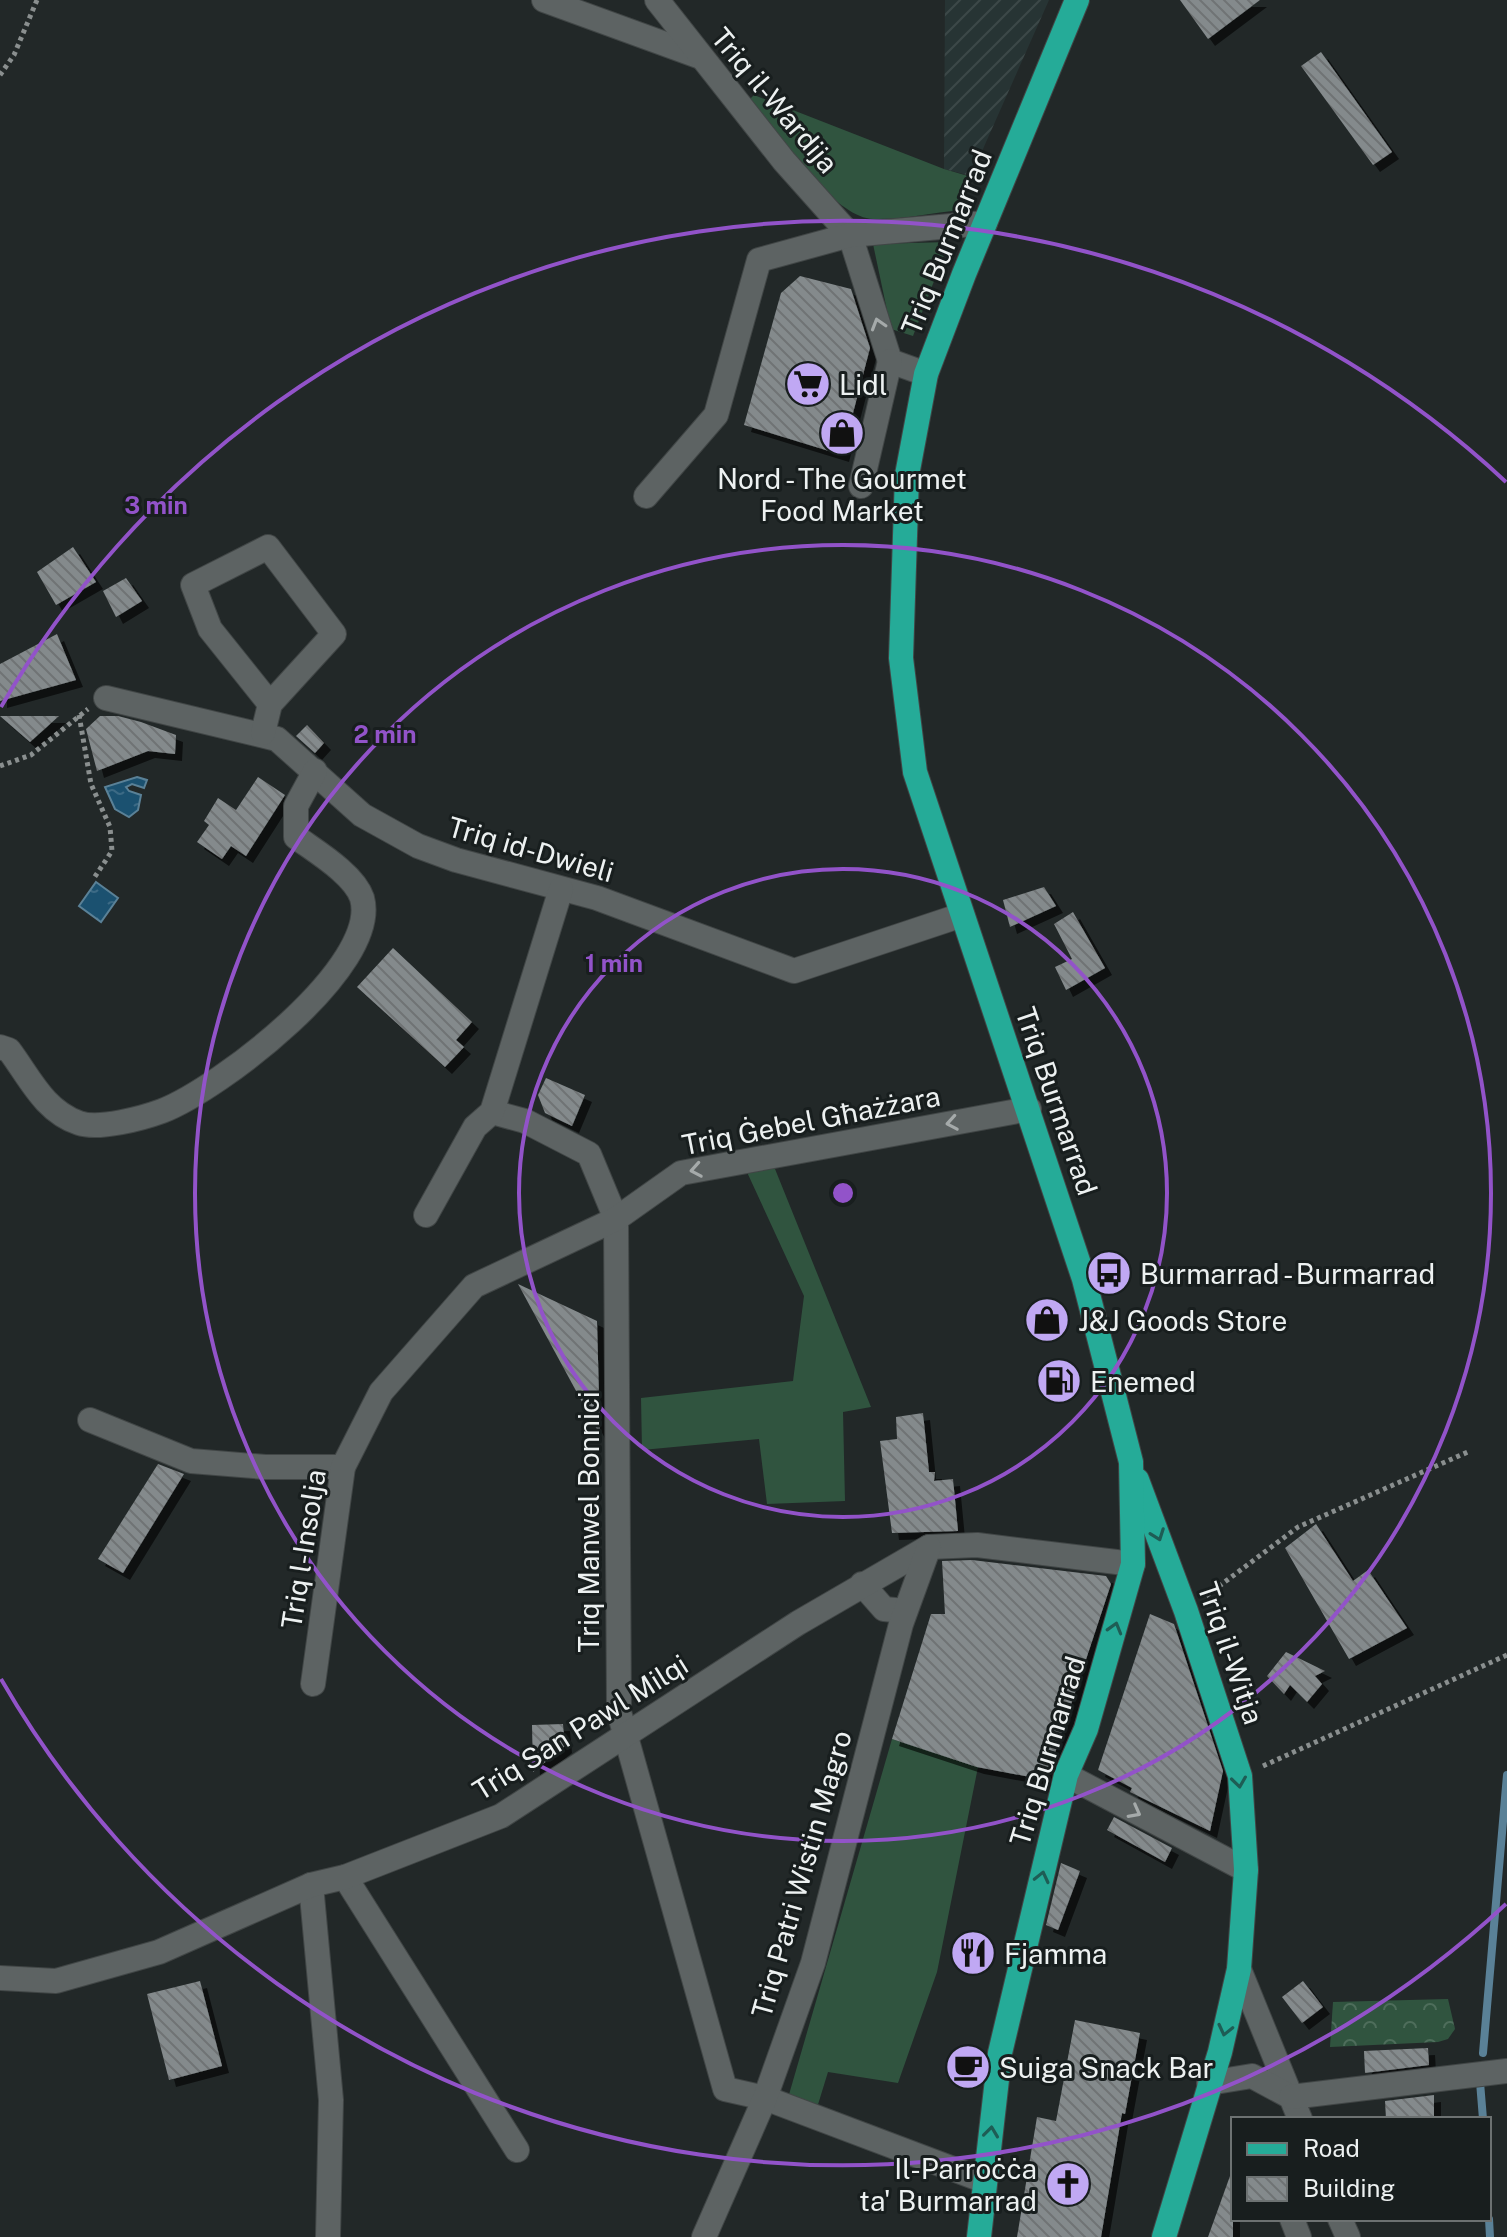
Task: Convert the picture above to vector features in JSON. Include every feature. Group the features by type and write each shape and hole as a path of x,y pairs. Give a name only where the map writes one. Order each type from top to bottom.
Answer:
{"main road":[{"name":"Triq Burmarrad","path":"979,2237 1000,2053 1066,1775 1086,1729 1133,1564 1131,1462 1084,1279 915,772 901,658 907,475 926,374 1077,0"},
{"name":"Triq il-Witja","path":"1131,1462 1186,1611 1240,1776 1246,1870 1239,1969 1220,2052 1164,2237"}],"street":[{"path":"544,0 698,56"},
{"name":"Triq il-Wardija","path":"657,0 698,56 784,161 850,235 890,361"},
{"path":"646,496 716,415 759,260 850,235 985,223"},
{"path":"861,486 890,361 926,374"},
{"path":"263,733 270,704 334,634 268,547 193,585 210,629 270,704"},
{"name":"Triq id-Dwieli","path":"106,698 263,733 286,744 371,821 418,846 456,860 597,898 794,971 962,915"},
{"path":"0,1047 9,1050 49,1108 81,1124 121,1122 164,1110 242,1064 316,998 339,969 363,927 361,897 343,871 296,837 296,806 315,771"},
{"path":"426,1215 475,1127 492,1112 561,889"},
{"name":"Triq Ġebel Għażżara","path":"616,1219 681,1173 1029,1109"},
{"name":"Triq Manwel Bonnici","path":"492,1112 525,1121 589,1154 616,1219 619,1712 725,2089 765,2098"},
{"name":"Triq l-Insolja","path":"313,1684 343,1467 381,1392 474,1286 616,1219"},
{"path":"90,1420 191,1461 265,1467 343,1467"},
{"name":"Triq San Pawl Milqi","path":"0,1978 56,1981 159,1952 311,1885 345,1877 501,1816 798,1623 929,1547 977,1545 1133,1564"},
{"name":"Triq Patri Wistin Magro","path":"704,2237 765,2098 813,1963 905,1611 929,1547"},
{"path":"862,1584 884,1609 905,1611"},
{"path":"1066,1775 1246,1870"},
{"path":"345,1877 517,2150"},
{"path":"311,1885 331,2100 328,2237"},
{"path":"1239,1969 1297,2113"},
{"path":"1297,2113 1507,2071"},
{"path":"1209,2083 1252,2076 1297,2113"},
{"path":"765,2098 985,2181"}],"path":[{"path":"0,75 14,55 37,0"},
{"path":"0,766 31,755 79,715 106,698"},
{"path":"79,715 91,784 110,827 112,851 94,878"},
{"path":"1186,1611 1298,1527 1470,1451"},
{"path":"1240,1776 1507,1655"}],"shaded area":[{"path":"945,0 1049,0 971,176 944,169"}],"green space":[{"path":"754,95 968,176 960,210 884,219 857,215 840,204 805,170 750,99"},
{"path":"949,242 913,336 891,329 873,244"},
{"path":"773,1164 871,1407 843,1412 845,1501 767,1504 759,1439 642,1450 641,1398 793,1381 804,1296 746,1170"},
{"path":"892,1739 978,1767 937,1972 898,2083 828,2072 816,2111 788,2098"},
{"path":"1448,1999 1455,2029 1448,2039 1330,2047 1333,2002"}],"water":[{"path":"137,777 147,780 144,788 132,784 126,787 141,795 138,810 129,817 115,809 105,787"},
{"path":"96,882 118,898 101,922 79,906"}],"building":[{"path":"1180,0 1260,0 1208,39"},
{"path":"1321,52 1392,152 1373,165 1301,66"},
{"name":"Lidl","path":"800,276 851,289 870,348 842,455 744,425 781,293"},
{"path":"73,547 96,582 56,605 37,572"},
{"path":"126,578 142,601 116,617 103,591"},
{"path":"57,634 76,680 0,701 0,664"},
{"path":"0,716 59,716 30,742"},
{"path":"100,716 118,716 176,735 175,754 148,751 97,771 86,729"},
{"path":"307,725 324,743 315,753 296,736"},
{"path":"258,777 285,795 246,856 231,846 222,859 197,842 209,825 204,821 218,798 236,810"},
{"path":"1044,887 1056,906 1010,927 1003,900"},
{"path":"1073,912 1105,968 1066,990 1055,967 1072,959 1054,924"},
{"path":"393,948 472,1022 456,1040 464,1047 445,1067 357,987"},
{"path":"546,1078 585,1095 572,1126 545,1113 538,1095"},
{"path":"518,1284 597,1321 600,1435"},
{"path":"923,1413 929,1472 935,1472 934,1481 953,1479 958,1531 892,1533 880,1441 897,1439 896,1417"},
{"path":"158,1464 184,1474 123,1573 98,1559"},
{"path":"1316,1524 1353,1581 1368,1570 1407,1628 1349,1659 1285,1548"},
{"path":"972,1560 1106,1576 1111,1584 1046,1780 977,1767 892,1739 931,1614 945,1614 942,1561"},
{"path":"1150,1614 1174,1624 1223,1771 1210,1831 1130,1792 1132,1788 1098,1770"},
{"path":"1286,1652 1325,1671 1315,1676 1322,1684 1307,1702 1290,1685 1284,1694 1267,1676"},
{"path":"563,1724 565,1746 533,1772 532,1725"},
{"path":"1114,1817 1172,1848 1165,1862 1107,1830"},
{"path":"1061,1863 1080,1871 1058,1930 1046,1925"},
{"path":"200,1981 222,2066 169,2080 147,1994"},
{"path":"1303,1981 1323,2007 1302,2023 1282,1997"},
{"path":"1075,2020 1140,2033 1125,2114 1122,2113 1101,2237 1017,2237 1037,2117 1056,2121"},
{"path":"1428,2048 1429,2065 1365,2073 1364,2051"},
{"path":"1434,2095 1434,2117 1386,2117 1385,2101"},
{"path":"1230,2176 1231,2176 1233,2237 1208,2237"}],"waterway":[{"path":"1483,2053 1507,1775"},
{"path":"1480,2082 1483,2117"},
{"path":"1489,2221 1490,2237"}],"place":[{"name":"Lidl","path":"808,384"},
{"name":"Nord - The Gourmet Food Market","path":"842,433"},
{"name":"Burmarrad - Burmarrad","path":"1109,1273"},
{"name":"J&J Goods Store","path":"1047,1320"},
{"name":"Enemed","path":"1059,1381"},
{"name":"Fjamma","path":"973,1953"},
{"name":"Suiga Snack Bar","path":"968,2067"},
{"name":"Il-Parroċċa ta' Burmarrad","path":"1068,2184"}]}
